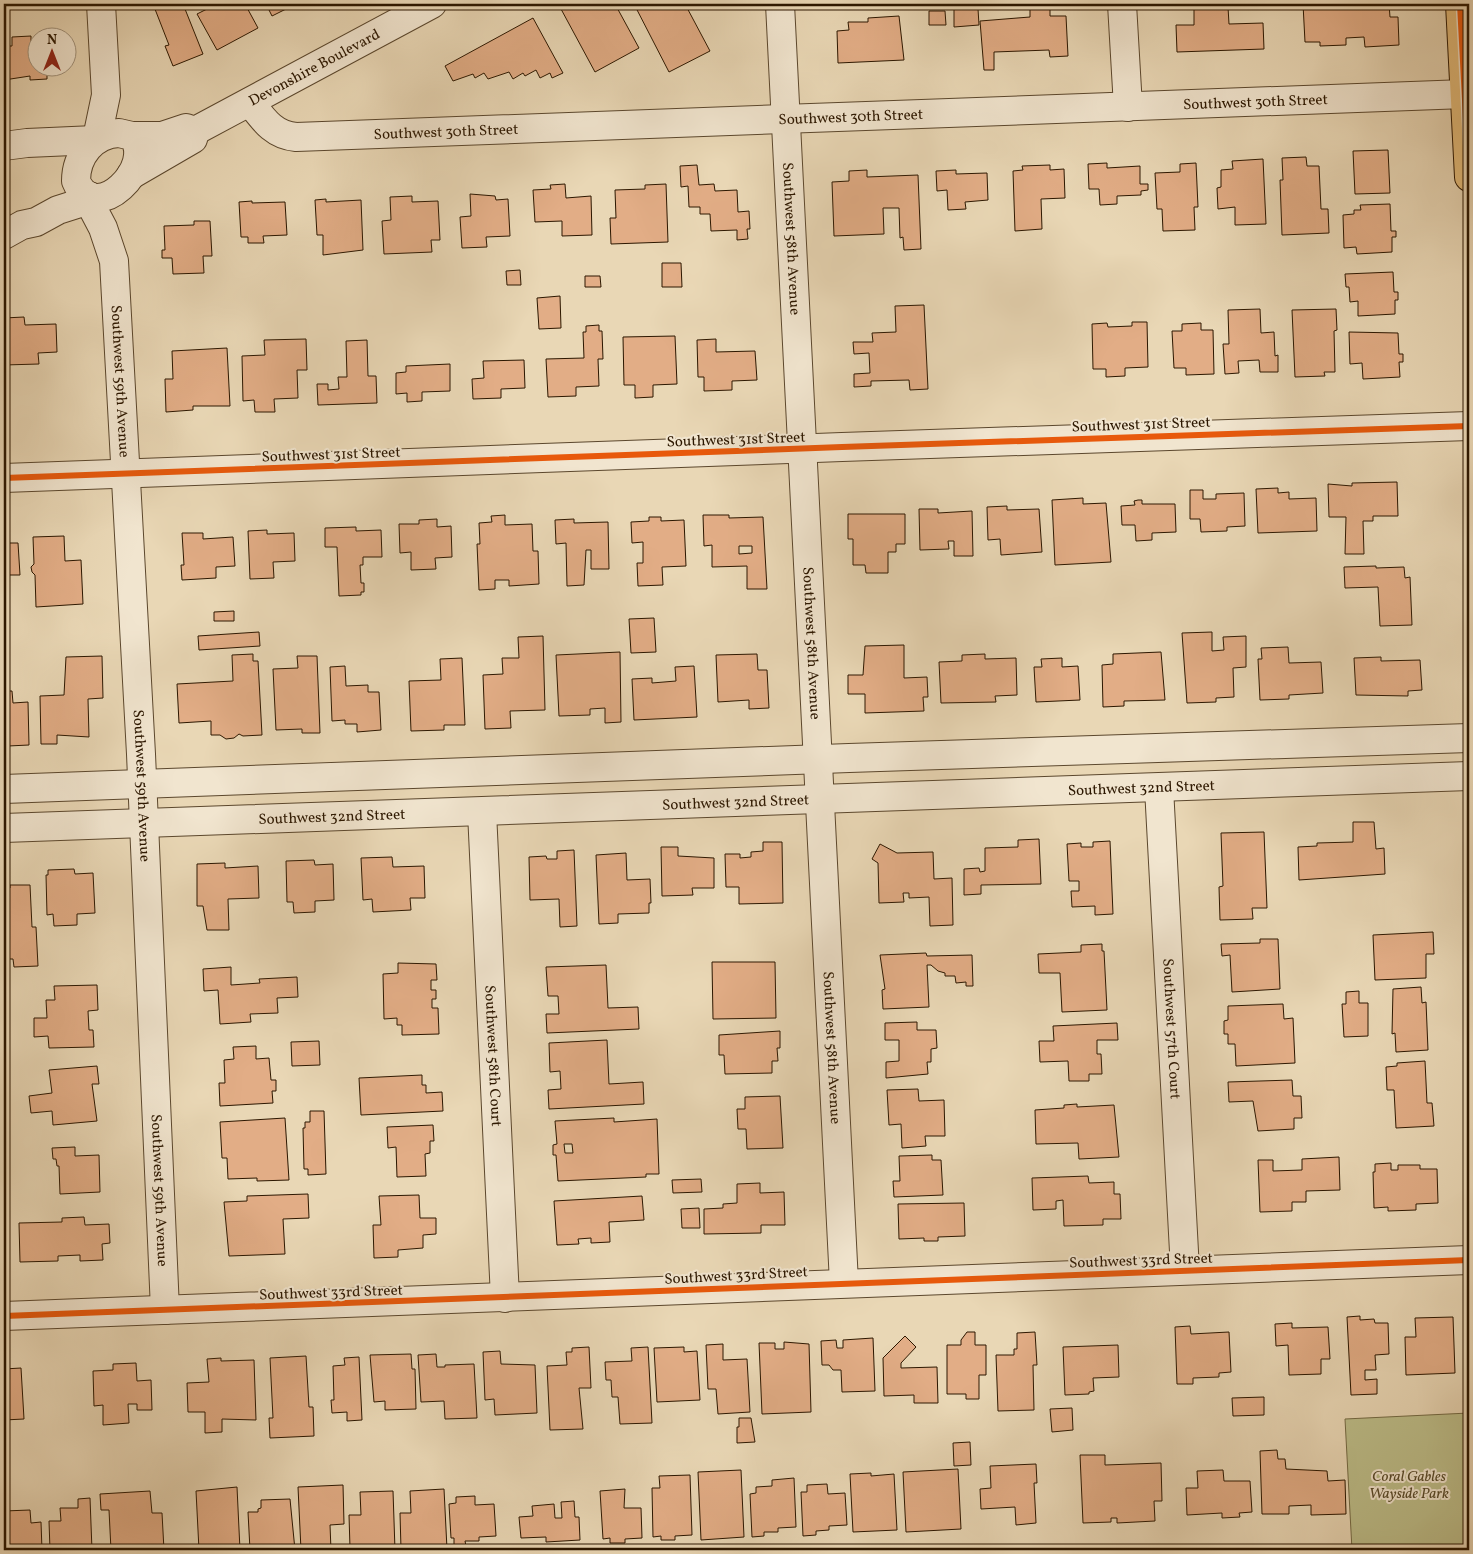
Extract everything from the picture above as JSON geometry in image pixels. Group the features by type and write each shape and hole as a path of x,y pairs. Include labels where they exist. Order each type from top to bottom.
{"main road":[{"path":"1460,4 1466,79 1469,177"}],"street":[{"path":"13,230 36,222 58,210 80,203 84,154 96,139 106,95 101,4"},
{"name":"Devonshire Boulevard","path":"129,135 162,136 186,128 196,130 432,4"},
{"name":"Southwest 58th Avenue","path":"780,4 844,1283"},
{"path":"1122,4 1128,107"},
{"name":"Southwest 30th Street","path":"250,102 270,127 286,136 296,137 1128,107 1466,79"},
{"path":"10,146 24,150 61,154 83,184 105,196 125,182 137,152 136,144 116,118 106,95"},
{"name":"Devonshire Boulevard","path":"125,182 193,139 196,130"},
{"path":"10,146 27,143 96,139 110,133 129,135"},
{"name":"Southwest 59th Avenue","path":"114,261 118,252 115,217 125,182"},
{"name":"Southwest 59th Avenue","path":"83,184 92,208 103,228 114,261 142,784 165,1310"},
{"name":"Southwest 31st Street","path":"4,478 1469,426"},
{"path":"4,790 819,759 1469,738"},
{"name":"Southwest 32nd Street","path":"4,828 1469,776"},
{"name":"Southwest 57th Court","path":"1159,788 1185,1270"},
{"name":"Southwest 58th Court","path":"482,812 505,1298"},
{"name":"Southwest 33rd Street","path":"4,1316 1469,1260"}],"green space":[{"name":"Coral Gables Wayside Park","path":"1469,1413 1469,1550 1352,1550 1345,1419"}],"building":[{"path":"153,4 183,4 203,54 173,66 165,46 169,45"},
{"path":"217,4 245,4 258,28 217,50 197,14"},
{"path":"266,4 290,4 292,6 272,16"},
{"path":"571,4 615,4 639,48 595,72 561,9"},
{"path":"634,4 685,4 710,51 669,72"},
{"path":"1303,4 1389,4 1390,17 1398,17 1399,45 1365,47 1364,37 1346,38 1346,45 1320,46 1320,42 1305,42"},
{"path":"1050,6 1050,16 1066,16 1068,56 1050,57 1049,50 994,52 994,70 984,70 980,21 1030,17 1030,7"},
{"path":"1194,7 1228,7 1229,24 1263,23 1264,49 1177,52 1176,25 1194,25"},
{"path":"954,9 978,9 979,25 954,27"},
{"path":"929,11 945,11 946,25 929,25"},
{"path":"899,16 904,60 838,63 837,31 849,30 848,22 868,22 868,18"},
{"path":"533,18 563,73 552,78 550,73 540,78 536,70 525,76 523,73 513,79 509,72 488,79 484,73 475,78 473,74 453,81 445,66"},
{"path":"28,36 28,76 4,80 4,46 12,46 12,37"},
{"path":"30,78 47,78 47,79 30,80"},
{"path":"1388,150 1390,193 1355,194 1353,151"},
{"path":"1306,157 1307,166 1319,166 1321,209 1328,209 1329,233 1282,235 1280,180 1283,180 1282,158"},
{"path":"1263,159 1266,224 1235,225 1235,207 1218,209 1217,188 1221,187 1221,170 1233,169 1232,161"},
{"path":"1107,163 1107,168 1140,166 1140,184 1148,184 1148,190 1141,191 1141,195 1117,196 1117,204 1100,205 1099,189 1089,189 1088,164"},
{"path":"1196,163 1198,207 1194,207 1195,230 1163,231 1162,209 1157,209 1155,173 1180,172 1180,164"},
{"path":"697,165 699,185 714,184 715,191 737,190 738,212 749,211 750,229 747,229 748,239 737,240 737,230 711,231 710,214 700,214 700,207 689,207 688,186 681,187 680,166"},
{"path":"1050,165 1050,170 1064,169 1065,198 1041,199 1042,229 1015,231 1013,171 1023,170 1022,166"},
{"path":"867,170 867,177 918,175 921,249 904,250 903,237 900,238 899,208 883,208 884,234 834,236 832,182 849,181 849,171"},
{"path":"956,170 956,174 987,173 988,200 965,202 966,209 948,210 947,190 937,191 936,171"},
{"path":"565,184 566,198 591,196 592,235 562,236 562,221 535,222 533,190 551,189 550,185"},
{"path":"666,184 668,242 611,244 610,218 616,218 615,190 645,189 645,185"},
{"path":"470,194 495,196 496,200 508,199 510,236 486,237 487,247 462,248 460,217 471,216"},
{"path":"412,196 412,202 438,201 440,240 431,240 432,252 384,254 382,221 391,220 390,197"},
{"path":"326,199 326,202 361,200 363,250 323,255 323,235 317,235 315,200"},
{"path":"252,201 252,203 285,202 287,235 263,236 264,243 248,243 248,237 241,237 239,202"},
{"path":"1390,204 1391,231 1396,231 1396,237 1392,237 1392,252 1357,254 1356,247 1344,248 1343,215 1354,214 1354,210 1361,210 1360,205"},
{"path":"194,221 210,221 212,256 203,256 204,273 173,274 172,258 162,258 162,250 165,250 164,226 194,225"},
{"path":"662,263 681,263 682,287 662,287"},
{"path":"520,270 521,285 507,285 506,271"},
{"path":"1393,272 1394,292 1398,292 1398,300 1395,300 1395,314 1358,316 1358,301 1350,302 1349,287 1346,287 1345,274"},
{"path":"585,276 600,276 601,287 585,287"},
{"path":"560,296 561,328 539,329 537,298"},
{"path":"924,305 928,389 910,390 909,380 871,381 871,386 854,387 854,374 870,373 869,353 854,354 853,342 873,342 872,333 896,332 895,306"},
{"path":"1260,309 1261,333 1274,332 1275,356 1278,355 1278,372 1260,372 1259,360 1238,361 1239,373 1225,374 1223,344 1229,344 1228,310"},
{"path":"1336,309 1337,330 1334,331 1335,372 1324,372 1325,376 1295,377 1292,310"},
{"path":"24,317 25,325 56,324 57,352 38,353 39,364 4,365 4,318"},
{"path":"1132,322 1147,322 1148,367 1125,368 1125,376 1106,377 1106,369 1093,369 1092,324 1107,323 1108,327 1132,326"},
{"path":"1201,323 1201,330 1213,330 1214,374 1186,375 1186,368 1174,368 1172,331 1182,331 1182,324"},
{"path":"599,325 599,331 602,331 603,359 598,359 599,386 576,387 576,396 548,397 546,359 584,358 583,332 586,332 586,326"},
{"path":"1349,332 1398,333 1399,354 1403,354 1403,362 1399,362 1400,377 1363,379 1362,363 1350,364"},
{"path":"675,336 677,384 653,385 653,397 635,398 635,385 624,385 623,337"},
{"path":"306,339 307,370 297,370 298,398 274,399 275,412 255,412 254,400 243,401 242,356 265,355 264,340"},
{"path":"716,339 716,352 755,351 757,380 732,381 732,390 704,391 704,377 698,377 697,340"},
{"path":"367,340 368,376 376,376 377,403 318,405 317,384 328,384 328,390 339,389 338,377 347,377 346,341"},
{"path":"227,348 230,406 193,406 193,410 166,412 165,379 173,379 172,351"},
{"path":"524,360 525,388 501,389 501,398 473,399 472,379 484,378 483,361"},
{"path":"450,364 450,391 422,392 422,401 407,402 407,393 396,394 396,373 406,372 406,366"},
{"path":"1397,482 1398,516 1373,516 1373,521 1363,521 1364,554 1345,554 1346,517 1329,517 1328,484 1352,486 1352,483"},
{"path":"1278,488 1278,493 1289,492 1289,499 1316,498 1317,531 1258,533 1256,489"},
{"path":"1190,490 1203,490 1203,499 1216,499 1216,494 1244,493 1245,526 1227,527 1227,531 1201,532 1200,519 1190,519"},
{"path":"1083,498 1083,504 1106,503 1111,562 1055,565 1052,500"},
{"path":"1142,500 1142,504 1175,504 1176,532 1152,533 1152,540 1136,541 1135,525 1122,525 1121,506 1135,505 1134,501"},
{"path":"1007,506 1007,510 1039,509 1042,552 1001,555 1000,539 988,540 987,507"},
{"path":"919,509 938,509 938,513 972,511 973,556 954,556 954,541 948,541 949,549 920,550"},
{"path":"848,514 905,514 905,544 896,544 896,552 888,552 888,573 866,573 865,565 853,565 853,539 848,539"},
{"path":"505,515 505,525 532,524 533,551 538,551 539,584 509,586 509,580 495,580 495,589 479,590 477,544 480,544 479,523 492,522 491,516"},
{"path":"703,515 729,515 729,518 763,517 767,589 747,589 747,566 712,567 712,545 704,546","holes":["739,546 752,546 752,553 739,554"]},
{"path":"649,517 661,517 661,521 684,520 686,566 662,567 663,585 638,586 637,563 643,563 643,542 632,543 631,522 649,521"},
{"path":"437,519 437,527 451,526 452,557 435,558 436,569 411,570 411,552 400,553 399,524 419,524 419,520"},
{"path":"574,519 574,523 608,522 609,569 591,569 591,550 586,550 584,585 567,586 566,543 556,544 555,520"},
{"path":"356,527 356,531 381,530 382,557 363,557 363,565 360,565 361,583 364,583 364,592 361,592 361,595 339,596 337,547 325,547 325,528"},
{"path":"267,530 267,534 294,533 295,561 273,562 274,578 250,579 248,531"},
{"path":"182,533 203,533 203,539 233,537 235,566 216,567 216,578 182,580 181,565 184,565"},
{"path":"64,536 65,561 81,560 83,604 36,607 35,575 31,567 34,564 33,537"},
{"path":"4,543 18,543 20,575 4,575"},
{"path":"1376,566 1376,568 1404,567 1405,578 1410,577 1412,625 1380,626 1378,587 1345,588 1344,567"},
{"path":"234,611 234,621 214,621 214,612"},
{"path":"654,618 656,652 631,653 629,619"},
{"path":"259,632 260,646 199,650 198,636"},
{"path":"1212,632 1212,651 1224,650 1223,637 1246,636 1246,667 1233,668 1234,697 1216,698 1216,702 1187,703 1182,633"},
{"path":"543,636 545,710 510,711 511,728 485,729 483,675 503,674 502,658 519,658 518,637"},
{"path":"904,645 904,678 927,677 928,697 923,697 924,711 865,713 865,694 848,694 848,675 863,675 865,646"},
{"path":"1288,647 1289,663 1321,662 1323,693 1289,695 1289,699 1260,700 1258,659 1262,659 1261,648"},
{"path":"620,652 621,722 605,723 605,708 590,709 590,715 559,716 556,655"},
{"path":"1161,652 1165,700 1124,701 1124,706 1103,707 1102,665 1113,664 1113,654"},
{"path":"253,654 253,661 258,661 262,735 243,736 239,734 234,738 226,739 220,735 211,735 211,721 179,723 177,684 233,681 232,655"},
{"path":"757,654 758,670 767,670 769,708 749,709 749,700 718,702 716,655"},
{"path":"985,654 985,659 1016,658 1017,695 995,696 996,702 941,703 939,662 962,661 962,655"},
{"path":"102,656 103,698 88,699 89,737 57,735 57,744 41,744 40,696 64,695 66,657"},
{"path":"297,656 317,656 320,733 302,733 302,729 276,730 273,669 298,668"},
{"path":"1381,657 1381,661 1420,660 1422,690 1408,691 1408,696 1356,695 1354,658"},
{"path":"462,658 465,725 444,725 444,730 411,731 409,681 441,680 440,659"},
{"path":"1062,658 1062,667 1078,666 1080,700 1036,702 1034,667 1042,667 1041,659"},
{"path":"345,666 346,686 368,685 368,692 379,692 381,730 357,732 357,724 345,724 345,720 332,721 330,667"},
{"path":"694,666 697,717 634,720 632,679 652,678 652,683 676,681 675,667"},
{"path":"4,691 12,691 13,703 28,702 29,745 8,746 8,739 4,739"},
{"path":"1353,822 1374,822 1376,849 1384,848 1385,874 1299,880 1298,847 1317,846 1317,843 1353,842"},
{"path":"1264,832 1267,908 1252,908 1253,919 1220,920 1219,887 1223,886 1221,833"},
{"path":"1039,839 1041,884 981,885 981,894 964,895 964,869 979,868 980,872 985,871 985,848 1018,847 1018,840"},
{"path":"1110,841 1113,914 1095,915 1095,906 1072,907 1071,891 1079,891 1079,881 1069,881 1067,844 1081,843 1081,847 1093,847 1093,842"},
{"path":"763,842 782,842 783,903 739,904 739,887 726,887 725,854 740,854 740,858 751,857 751,852 763,851"},
{"path":"880,844 897,853 933,852 934,879 952,878 953,925 930,926 929,897 909,898 909,893 903,893 904,902 879,903 878,863 872,859"},
{"path":"661,847 678,847 678,856 714,858 714,888 692,888 693,895 662,896"},
{"path":"574,850 577,926 560,927 559,899 530,900 529,857 546,856 547,859 557,859 557,851"},
{"path":"626,853 627,880 650,879 651,903 649,903 649,913 618,914 618,923 599,924 596,855"},
{"path":"392,857 393,867 424,866 425,898 410,898 411,910 373,912 372,899 363,900 361,858"},
{"path":"314,860 315,865 333,864 334,900 315,901 315,912 294,913 293,902 287,902 286,861"},
{"path":"225,863 225,868 258,866 259,898 228,899 229,930 207,930 203,906 197,906 197,864"},
{"path":"74,869 75,874 93,873 95,913 77,914 77,925 54,926 53,914 47,915 46,875 48,875 48,870"},
{"path":"10,885 30,885 32,927 36,927 38,966 14,967 13,959 4,959 4,889 10,888"},
{"path":"1433,932 1434,954 1426,954 1426,978 1375,980 1373,935"},
{"path":"1260,939 1278,939 1280,989 1232,992 1230,955 1222,956 1221,944 1260,943"},
{"path":"1102,944 1107,1010 1062,1012 1060,973 1039,973 1038,954 1081,952 1081,945"},
{"path":"926,953 927,956 972,955 973,986 966,986 966,982 956,983 955,976 945,976 945,973 938,971 931,965 927,965 929,1007 883,1009 882,990 885,989 880,955"},
{"path":"712,962 775,962 776,1018 713,1019"},
{"path":"398,963 436,964 437,980 431,980 431,990 436,990 436,999 432,999 432,1008 438,1008 439,1034 402,1035 402,1025 397,1025 397,1018 384,1019 383,974 398,973"},
{"path":"606,965 608,1008 638,1007 639,1029 547,1033 546,1014 559,1014 558,996 548,996 546,967"},
{"path":"231,967 231,985 260,983 259,979 297,977 298,997 277,998 278,1013 250,1014 251,1022 220,1024 218,990 204,991 203,969"},
{"path":"97,985 98,1010 88,1011 89,1030 93,1030 94,1047 49,1048 48,1036 34,1037 34,1018 47,1018 46,1000 55,1000 54,986"},
{"path":"1421,987 1422,1003 1426,1002 1428,1050 1396,1052 1395,1033 1392,1034 1393,989"},
{"path":"1359,991 1359,1003 1368,1003 1368,1036 1344,1037 1342,1004 1346,1004 1346,992"},
{"path":"1283,1004 1284,1019 1293,1018 1295,1063 1236,1066 1235,1044 1228,1044 1228,1034 1224,1034 1224,1021 1228,1020 1228,1006"},
{"path":"917,1022 917,1030 936,1030 937,1048 931,1049 931,1062 927,1062 928,1074 886,1078 886,1062 899,1061 899,1040 885,1040 885,1023"},
{"path":"1117,1023 1118,1040 1097,1040 1097,1054 1101,1054 1102,1074 1089,1074 1089,1081 1069,1081 1068,1061 1040,1062 1039,1041 1054,1041 1053,1026"},
{"path":"780,1031 780,1048 777,1048 778,1061 772,1061 772,1073 725,1074 724,1055 719,1055 719,1035"},
{"path":"607,1040 609,1084 643,1082 644,1104 549,1109 548,1090 561,1089 560,1071 550,1072 549,1043"},
{"path":"319,1041 320,1065 292,1066 291,1042"},
{"path":"256,1046 256,1059 269,1058 271,1080 276,1080 276,1091 272,1091 273,1103 220,1106 219,1083 225,1083 224,1060 234,1059 233,1047"},
{"path":"1425,1061 1427,1103 1432,1103 1434,1126 1396,1128 1394,1090 1387,1090 1386,1067 1397,1066 1397,1063"},
{"path":"97,1066 99,1084 92,1084 97,1121 53,1125 52,1111 31,1113 29,1096 52,1093 49,1070"},
{"path":"422,1075 422,1085 426,1085 426,1093 442,1092 443,1111 361,1115 359,1078"},
{"path":"1292,1080 1293,1096 1301,1096 1302,1118 1294,1118 1294,1129 1258,1131 1253,1101 1229,1102 1228,1082"},
{"path":"918,1089 919,1101 944,1100 945,1136 925,1136 926,1146 902,1148 901,1124 889,1125 887,1090"},
{"path":"780,1096 783,1148 747,1149 746,1129 738,1129 737,1109 745,1109 745,1097"},
{"path":"1077,1104 1077,1107 1114,1105 1119,1157 1079,1159 1078,1143 1036,1144 1035,1110 1064,1108 1064,1105"},
{"path":"310,1111 324,1111 326,1174 308,1175 308,1169 304,1169 303,1128 305,1128 305,1122 310,1122"},
{"path":"285,1118 289,1180 257,1181 257,1178 228,1179 227,1158 222,1158 220,1122"},
{"path":"614,1118 614,1122 657,1119 659,1174 646,1174 646,1177 558,1181 556,1155 553,1155 553,1145 557,1144 555,1121","holes":["564,1144 572,1144 573,1153 565,1153"]},
{"path":"433,1125 434,1141 430,1141 430,1153 425,1154 426,1176 397,1177 396,1147 388,1148 387,1127"},
{"path":"75,1147 75,1156 99,1155 100,1192 60,1194 59,1166 57,1166 56,1159 53,1159 52,1148"},
{"path":"932,1155 932,1160 941,1160 943,1195 894,1197 893,1181 900,1181 899,1156"},
{"path":"1339,1157 1340,1190 1306,1191 1306,1202 1292,1202 1292,1211 1260,1212 1258,1160 1273,1160 1273,1171 1302,1170 1302,1159"},
{"path":"1391,1163 1391,1170 1398,1170 1398,1165 1420,1165 1420,1169 1437,1169 1438,1203 1416,1204 1416,1210 1388,1211 1388,1207 1374,1208 1373,1172 1375,1172 1375,1164"},
{"path":"1088,1176 1089,1183 1114,1182 1114,1194 1120,1194 1121,1219 1103,1219 1103,1225 1064,1226 1063,1200 1056,1201 1056,1209 1033,1210 1032,1178"},
{"path":"701,1179 702,1192 673,1193 672,1180"},
{"path":"760,1183 760,1193 784,1192 785,1225 761,1225 761,1233 704,1234 704,1209 723,1208 723,1204 737,1203 737,1184"},
{"path":"308,1194 309,1218 283,1219 285,1254 229,1256 224,1202 247,1201 247,1196"},
{"path":"419,1195 420,1218 436,1218 436,1234 423,1235 423,1248 398,1250 398,1257 374,1258 373,1225 381,1225 379,1196"},
{"path":"642,1196 644,1220 609,1222 610,1242 591,1243 591,1238 578,1239 579,1244 557,1245 554,1201"},
{"path":"964,1203 965,1236 938,1237 938,1241 924,1241 924,1238 899,1239 898,1204"},
{"path":"699,1208 700,1228 682,1228 681,1209"},
{"path":"84,1217 85,1225 109,1224 110,1243 102,1244 103,1260 80,1261 80,1255 58,1256 58,1261 20,1262 19,1223 62,1222 62,1218"},
{"path":"1360,1316 1360,1320 1374,1319 1375,1323 1388,1323 1389,1354 1375,1355 1376,1370 1365,1370 1365,1380 1377,1379 1377,1394 1351,1395 1347,1317"},
{"path":"1453,1317 1455,1373 1406,1375 1405,1337 1416,1337 1415,1318"},
{"path":"1292,1323 1292,1328 1328,1327 1330,1359 1321,1359 1321,1374 1289,1375 1288,1345 1276,1346 1275,1324"},
{"path":"1190,1326 1191,1334 1229,1332 1231,1372 1219,1373 1219,1377 1193,1378 1193,1384 1177,1384 1175,1327"},
{"path":"967,1332 975,1332 975,1345 986,1345 986,1375 979,1375 979,1399 966,1399 966,1394 947,1394 947,1345 961,1345 961,1340"},
{"path":"1035,1332 1037,1365 1033,1365 1034,1410 998,1411 996,1355 1014,1355 1014,1349 1017,1349 1017,1333"},
{"path":"905,1336 916,1347 901,1363 901,1368 937,1367 938,1403 914,1403 914,1395 884,1396 883,1358"},
{"path":"873,1338 875,1391 842,1392 841,1370 833,1370 829,1365 822,1365 821,1341 836,1340 837,1348 843,1348 843,1340"},
{"path":"784,1342 809,1344 811,1412 762,1414 759,1343 775,1343 775,1349 784,1349"},
{"path":"723,1344 723,1360 747,1359 750,1412 718,1414 716,1389 708,1389 706,1345"},
{"path":"1118,1345 1119,1377 1093,1378 1094,1391 1089,1392 1089,1394 1065,1395 1063,1347"},
{"path":"589,1347 591,1388 579,1388 583,1429 550,1430 547,1366 567,1365 566,1352 572,1352 572,1348"},
{"path":"648,1347 652,1423 620,1424 618,1397 612,1397 611,1380 606,1380 605,1362 632,1361 631,1348"},
{"path":"684,1347 684,1352 697,1351 700,1400 657,1402 654,1348"},
{"path":"500,1351 501,1364 535,1365 537,1413 495,1415 494,1399 485,1400 483,1352"},
{"path":"411,1354 412,1369 415,1369 416,1409 385,1410 385,1401 374,1402 370,1355"},
{"path":"436,1354 437,1367 474,1364 477,1418 445,1419 444,1401 421,1402 418,1355"},
{"path":"306,1356 309,1407 313,1407 314,1436 270,1438 269,1418 273,1418 270,1358"},
{"path":"359,1357 362,1420 347,1421 347,1412 332,1413 331,1400 334,1400 333,1366 345,1365 344,1358"},
{"path":"221,1358 221,1361 254,1360 256,1420 222,1419 222,1432 205,1433 205,1412 188,1412 187,1383 209,1382 207,1359"},
{"path":"136,1363 137,1381 151,1380 152,1410 137,1410 137,1404 128,1404 129,1423 103,1425 103,1405 94,1406 93,1371 113,1370 113,1364"},
{"path":"21,1368 24,1419 4,1420 4,1369"},
{"path":"1264,1397 1264,1415 1233,1416 1232,1398"},
{"path":"1072,1408 1073,1430 1052,1432 1050,1409"},
{"path":"739,1418 751,1418 755,1442 737,1443"},
{"path":"970,1442 971,1465 954,1466 953,1443"},
{"path":"1277,1450 1278,1459 1285,1459 1286,1469 1327,1471 1328,1481 1345,1480 1346,1514 1311,1515 1311,1505 1289,1506 1289,1514 1262,1514 1260,1451"},
{"path":"1080,1455 1105,1455 1105,1465 1161,1463 1162,1501 1154,1501 1155,1521 1117,1523 1117,1518 1111,1518 1111,1522 1083,1523"},
{"path":"1036,1464 1037,1483 1034,1483 1036,1523 1016,1525 1015,1507 981,1509 980,1489 991,1488 990,1466"},
{"path":"958,1469 961,1529 906,1532 903,1472"},
{"path":"741,1470 744,1537 701,1540 698,1472"},
{"path":"1223,1470 1224,1481 1250,1481 1252,1512 1239,1513 1240,1517 1222,1518 1222,1513 1187,1515 1186,1488 1198,1488 1197,1471"},
{"path":"871,1473 871,1476 894,1474 897,1530 853,1532 850,1474"},
{"path":"690,1475 692,1535 675,1536 675,1540 661,1540 661,1536 653,1537 652,1488 660,1488 659,1476"},
{"path":"794,1478 796,1527 778,1528 778,1532 764,1532 764,1536 752,1537 750,1494 756,1493 756,1487 772,1486 772,1480"},
{"path":"827,1484 828,1494 845,1493 847,1525 829,1526 829,1530 816,1531 816,1535 803,1536 801,1492 807,1492 807,1485"},
{"path":"343,1485 344,1524 330,1525 331,1550 301,1550 298,1487"},
{"path":"237,1487 240,1550 199,1550 196,1491"},
{"path":"444,1489 447,1549 401,1549 400,1513 411,1513 410,1491"},
{"path":"625,1489 624,1508 641,1508 642,1538 625,1539 625,1543 610,1543 610,1538 603,1539 600,1491"},
{"path":"150,1491 152,1513 162,1513 164,1550 111,1550 109,1510 101,1510 100,1494"},
{"path":"393,1491 395,1550 382,1550 382,1547 350,1548 349,1515 361,1515 360,1492"},
{"path":"475,1496 475,1505 494,1504 496,1536 479,1537 479,1541 465,1541 466,1546 454,1547 454,1538 451,1538 449,1504 456,1503 456,1497"},
{"path":"90,1498 92,1550 50,1550 49,1521 61,1521 60,1508 78,1508 78,1499"},
{"path":"290,1499 295,1550 250,1550 248,1512 258,1512 258,1509 261,1508 261,1500"},
{"path":"574,1501 575,1517 579,1517 580,1540 546,1542 546,1537 521,1538 519,1517 533,1516 532,1506 554,1504 555,1518 562,1518 561,1502"},
{"path":"30,1510 31,1523 41,1522 42,1550 4,1550 4,1511"}],"cycle path":[{"path":"1460,4 1469,177"},
{"path":"4,478 1469,426"},
{"path":"4,1316 1469,1260"}]}
